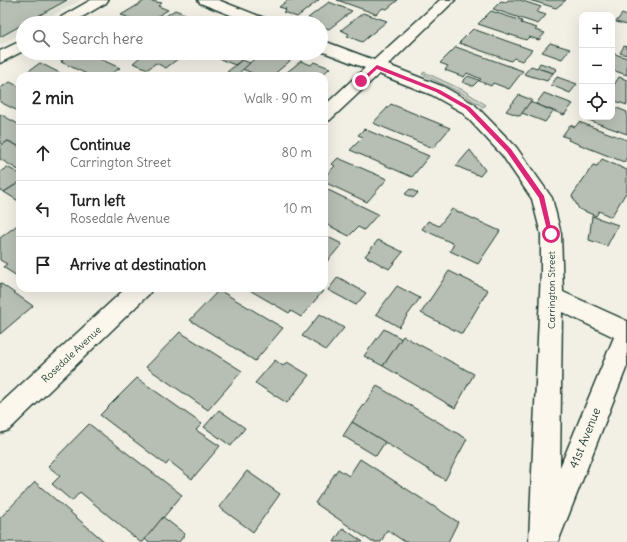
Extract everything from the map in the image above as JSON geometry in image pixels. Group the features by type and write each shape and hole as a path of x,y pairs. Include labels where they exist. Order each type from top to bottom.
{"street":[{"path":"73,16 101,0"},
{"path":"205,0 246,16"},
{"path":"328,112 448,0"},
{"name":"Carrington Street","path":"328,48 438,91 468,108 509,150 542,198 551,234 552,297 544,541"},
{"path":"0,58 16,49"},
{"name":"Rosedale Avenue","path":"0,421 137,292"},
{"path":"552,297 627,334"},
{"name":"41st Avenue","path":"544,541 627,334"}],"shaded area":[{"path":"0,0 81,0 52,16 16,16 16,36 0,45"},
{"path":"424,72 463,90 486,105 483,107 463,94 422,74"}],"building":[{"path":"0,0 67,0 38,16 16,16 16,28 0,37"},
{"path":"146,0 162,3 158,6 168,10 158,16 121,15"},
{"path":"288,0 319,0 298,16 283,12 286,9 279,7"},
{"path":"337,0 398,0 387,9 383,8 376,14"},
{"path":"508,0 520,0 541,7 537,12 546,15 538,24 493,9 501,1 506,2"},
{"path":"529,0 566,0 556,8"},
{"path":"329,2 352,11 329,29 328,16 311,16"},
{"path":"175,10 190,16 166,16"},
{"path":"491,11 522,21 521,23 537,28 535,30 545,33 539,40 529,37 526,40 478,24"},
{"path":"363,13 387,21 362,42 347,36 349,34 341,30"},
{"path":"622,14 627,16 627,25 616,22"},
{"path":"473,29 532,50 522,61 514,58 511,61 459,43"},
{"path":"550,43 570,49 562,59 542,52"},
{"path":"624,46 627,47 627,55 620,53"},
{"path":"456,47 523,71 509,89 493,83 491,86 479,81 481,79 467,73 464,77 445,70 448,66 440,63"},
{"path":"615,54 627,58 627,75 615,71"},
{"path":"61,60 102,60 120,68 114,72 82,72 61,62 63,61"},
{"path":"137,60 176,60 166,68 156,63 148,69 133,63"},
{"path":"222,60 242,60 235,65"},
{"path":"242,60 250,63 240,72 227,72"},
{"path":"253,60 291,60 277,72 250,72 242,69"},
{"path":"301,61 311,65 314,62 330,68 326,72 287,72"},
{"path":"40,63 58,72 27,72"},
{"path":"540,63 557,69 553,73 537,68"},
{"path":"531,66 553,73 547,81 524,74"},
{"path":"468,76 479,80 473,86 462,82"},
{"path":"557,77 577,84 570,93 551,85"},
{"path":"619,77 627,80 627,105 615,101 615,83"},
{"path":"10,82 16,85 16,110 0,102 0,88"},
{"path":"544,93 573,104 564,115 536,104"},
{"path":"519,95 532,100 520,116 506,111"},
{"path":"530,102 553,111 545,122 522,113"},
{"path":"391,104 450,128 433,148 373,123"},
{"path":"615,107 627,112 627,134 588,120 615,120"},
{"path":"0,114 16,123 16,145 8,141 2,145 0,143"},
{"path":"579,122 627,140 627,157 624,162 568,140 569,138 562,136 570,125 575,127"},
{"path":"364,129 429,156 412,177 350,150 363,137 358,135"},
{"path":"8,141 16,145 16,169 0,159 0,146"},
{"path":"470,150 485,170 480,176 456,166"},
{"path":"338,158 387,179 367,202 328,184 328,173 335,166 332,164"},
{"path":"602,159 627,170 627,191 611,217 599,211 596,216 579,209 572,196 593,165 597,166"},
{"path":"7,167 16,172 16,184 4,192 0,190 0,172"},
{"path":"16,184 16,200 4,192"},
{"path":"410,189 418,193 413,198 405,194"},
{"path":"328,190 378,214 364,230 358,227 349,236 328,225"},
{"path":"452,209 500,231 478,264 450,251 454,244 422,229 428,221 439,226"},
{"path":"592,216 618,225 607,246 589,240"},
{"path":"16,226 16,275 3,267 7,264 0,260 0,238"},
{"path":"328,237 342,244 328,260"},
{"path":"378,240 403,252 389,269 365,256"},
{"path":"449,271 488,290 462,334 421,313"},
{"path":"338,277 366,293 356,305 328,290"},
{"path":"0,283 33,306 0,334"},
{"path":"397,286 420,298 399,327 376,314"},
{"path":"217,292 222,292 283,328 255,361 190,320"},
{"path":"253,292 322,292 301,317 291,311 289,313"},
{"path":"320,314 344,328 326,350 302,336"},
{"path":"384,329 402,339 383,366 364,356"},
{"path":"180,332 242,371 208,410 146,367"},
{"path":"403,336 474,374 455,408 383,366"},
{"path":"275,360 283,366 287,362 309,375 287,403 255,383"},
{"path":"137,378 202,424 196,430 220,446 192,479 169,461 166,465 100,415"},
{"path":"377,386 467,439 445,480 352,422"},
{"path":"219,410 245,428 231,446 204,427"},
{"path":"352,422 385,442 376,456 343,436"},
{"path":"89,424 182,495 143,542 140,542 80,492 72,501 52,484 60,476 48,466"},
{"path":"360,459 458,522 448,542 405,542 387,530 381,542 372,542 315,503 338,469 349,476"},
{"path":"247,471 280,494 253,532 219,507"},
{"path":"35,482 105,542 0,542 0,518"},
{"path":"163,517 185,534 179,542 148,542 145,539"},
{"path":"343,528 363,542 334,542"}],"route":[{"path":"361,81 377,67 438,91 468,108 509,150 542,198 551,234"}]}
